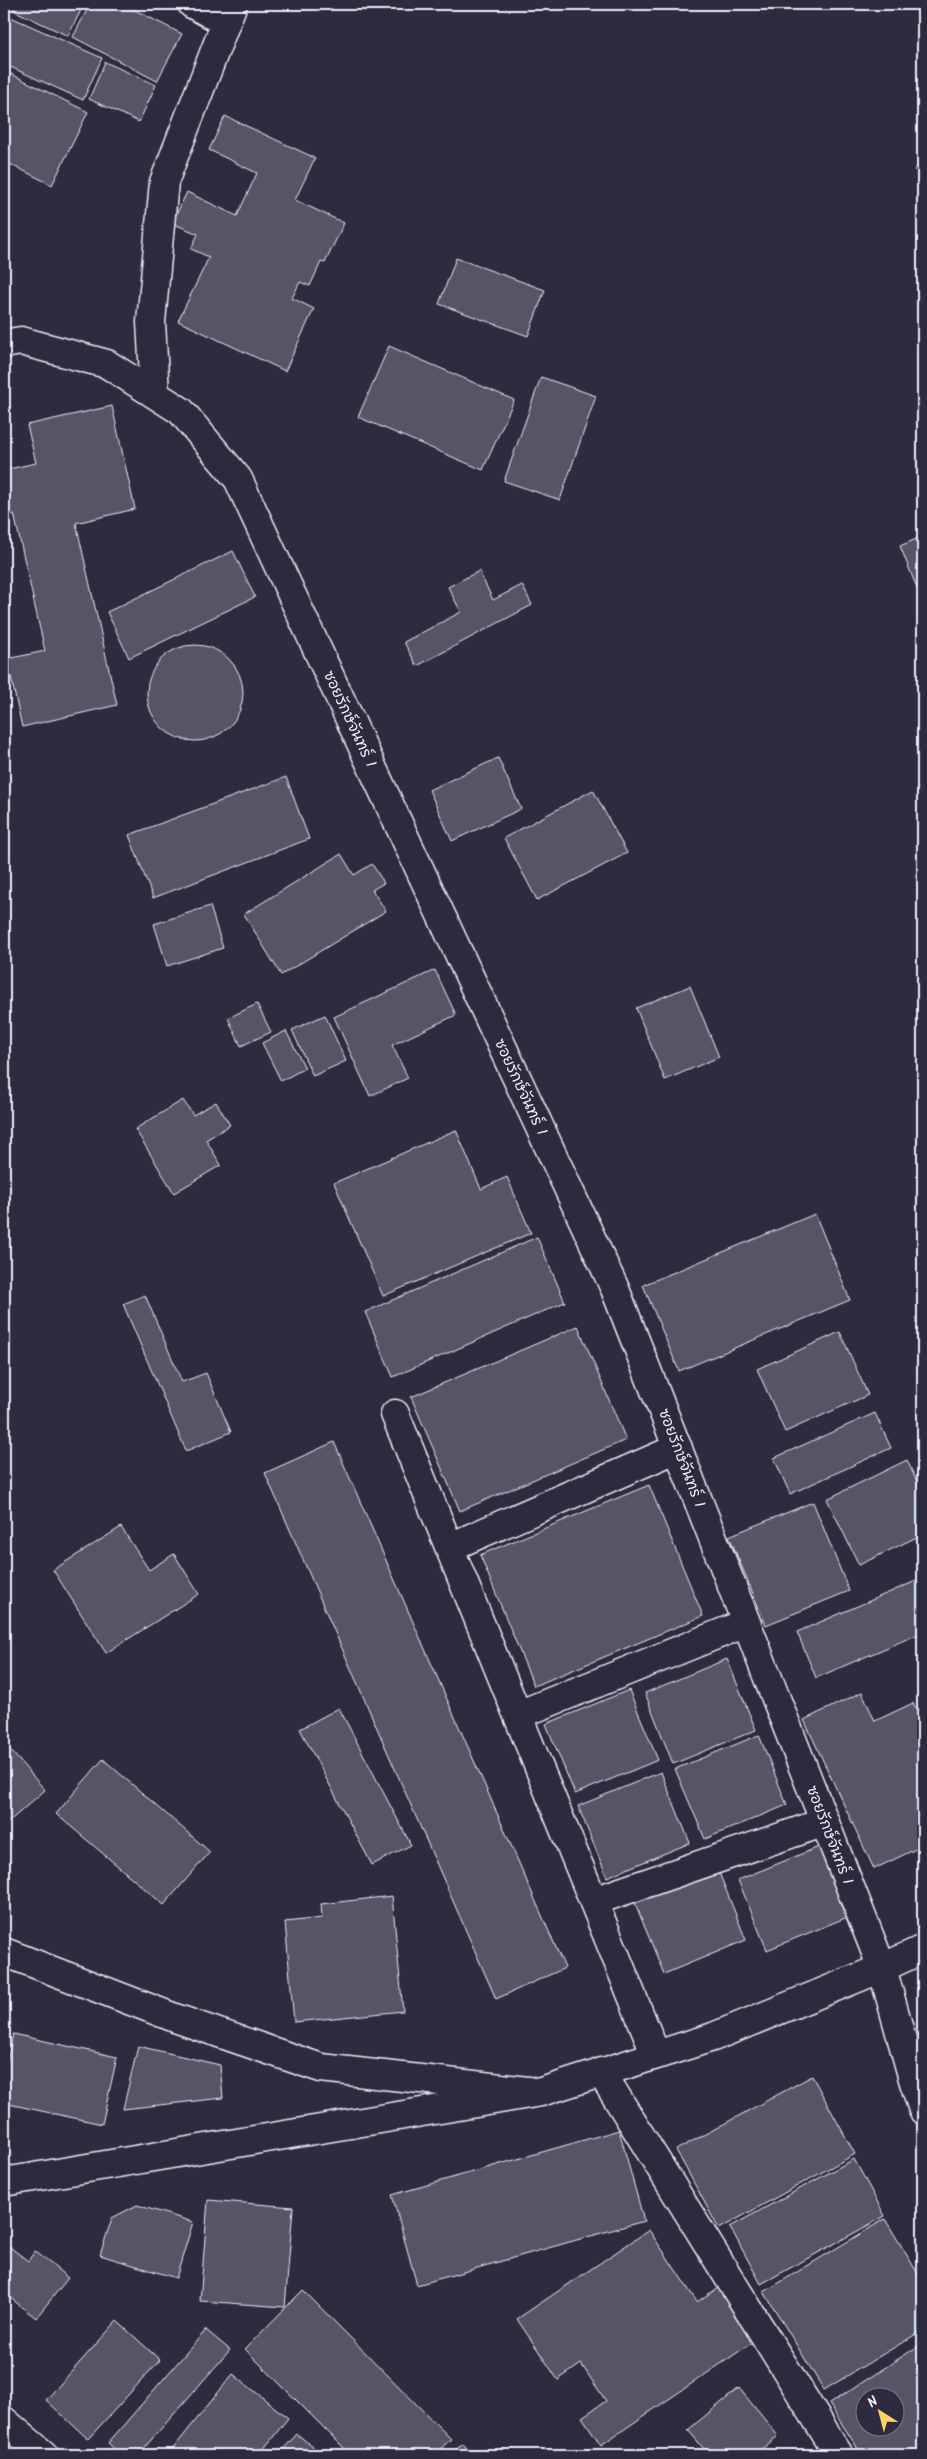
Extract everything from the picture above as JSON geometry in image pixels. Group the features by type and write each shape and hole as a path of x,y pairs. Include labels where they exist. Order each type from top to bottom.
{"street":[{"path":"155,394 151,322 164,182 230,13 192,4"},
{"name":"ซอยรักษ์จันทร์ 1","path":"4,344 20,341 107,364 181,411 238,479 615,1289 882,1968 912,2079 923,2110"},
{"path":"396,1414 656,2055"},
{"path":"450,1547 678,1448"},
{"path":"518,1716 746,1623"},
{"path":"594,1901 825,1822"},
{"path":"4,2182 541,2092 713,2037 882,1968 923,1949"},
{"path":"7,1962 321,2068 541,2092"},
{"path":"601,2072 839,2455"},
{"path":"4,2421 44,2455"}],"building":[{"path":"16,4 84,4 68,36 13,10"},
{"path":"90,4 123,4 182,34 157,81 73,37"},
{"path":"4,14 102,58 83,100 4,64"},
{"path":"105,62 156,85 139,122 89,99"},
{"path":"7,72 88,112 52,185 4,161 4,125 8,117 4,115 4,79"},
{"path":"225,116 315,158 295,200 344,223 325,263 321,262 310,286 300,282 292,298 314,309 285,371 178,321 209,257 191,249 198,234 172,223 187,192 237,216 257,173 209,150"},
{"path":"923,160 923,179 914,170"},
{"path":"456,258 545,290 528,336 439,304"},
{"path":"389,346 514,400 483,470 358,417"},
{"path":"541,377 596,396 560,500 504,481"},
{"path":"112,406 135,509 76,523 117,705 22,727 7,659 45,651 14,514 4,516 4,470 36,463 27,425"},
{"path":"923,536 923,603 900,546"},
{"path":"233,551 255,597 129,658 107,612"},
{"path":"479,571 493,600 522,585 532,605 417,666 404,642 461,612 448,587"},
{"path":"195,645 213,649 229,659 239,675 243,693 239,711 229,727 213,737 195,741 177,737 161,727 151,711 147,693 151,675 161,659 177,649"},
{"path":"498,758 521,809 452,841 429,790"},
{"path":"286,777 309,839 153,898 129,835"},
{"path":"593,790 627,853 537,900 504,838"},
{"path":"341,854 354,875 372,864 384,883 372,890 386,911 281,975 244,914"},
{"path":"210,906 223,948 167,966 154,924"},
{"path":"435,970 456,1015 392,1045 408,1078 370,1096 334,1017"},
{"path":"690,986 719,1057 665,1080 636,1008"},
{"path":"257,1004 271,1032 241,1046 228,1018"},
{"path":"325,1015 346,1061 313,1076 292,1030"},
{"path":"286,1031 305,1068 281,1081 262,1043"},
{"path":"183,1100 193,1115 216,1102 230,1125 206,1140 221,1165 174,1193 135,1129"},
{"path":"456,1130 481,1189 507,1177 531,1233 383,1296 334,1183"},
{"path":"815,1214 850,1300 679,1371 643,1285"},
{"path":"537,1237 565,1302 393,1377 365,1312"},
{"path":"145,1295 182,1382 206,1373 231,1432 186,1451 123,1304"},
{"path":"578,1326 626,1440 460,1511 411,1397"},
{"path":"840,1332 868,1395 785,1432 757,1369"},
{"path":"875,1413 891,1448 790,1494 774,1458"},
{"path":"334,1442 565,1968 496,1999 265,1473"},
{"path":"907,1460 923,1495 923,1534 859,1565 827,1499"},
{"path":"649,1485 703,1616 534,1686 480,1555"},
{"path":"813,1502 849,1591 766,1625 729,1536"},
{"path":"121,1527 149,1570 174,1554 199,1594 106,1653 53,1570"},
{"path":"923,1578 923,1632 816,1678 797,1632"},
{"path":"727,1659 756,1730 673,1764 645,1693"},
{"path":"629,1690 658,1760 575,1794 546,1724"},
{"path":"862,1692 875,1721 913,1703 923,1724 923,1854 920,1847 874,1869 804,1720"},
{"path":"339,1708 411,1845 372,1865 300,1729"},
{"path":"759,1735 787,1805 705,1839 675,1769"},
{"path":"4,1743 45,1790 4,1826"},
{"path":"103,1759 210,1852 164,1905 56,1814"},
{"path":"661,1772 690,1843 607,1877 578,1806"},
{"path":"821,1846 850,1916 767,1950 738,1880"},
{"path":"718,1870 746,1940 664,1974 635,1903"},
{"path":"392,1896 403,2011 294,2022 285,1922 322,1918 321,1904"},
{"path":"13,2034 117,2057 102,2124 4,2103 4,2076"},
{"path":"138,2046 220,2065 223,2098 123,2109"},
{"path":"812,2076 855,2154 719,2229 676,2150"},
{"path":"619,2130 644,2221 417,2285 392,2195"},
{"path":"854,2159 885,2216 761,2284 730,2227"},
{"path":"208,2200 293,2207 285,2307 200,2301"},
{"path":"137,2205 193,2222 176,2278 100,2255 112,2218"},
{"path":"885,2219 923,2282 923,2330 824,2390 764,2292"},
{"path":"649,2230 697,2302 725,2283 762,2336 601,2445 582,2417 606,2401 581,2364 558,2380 517,2319"},
{"path":"6,2244 28,2261 35,2251 68,2278 36,2318 4,2293 4,2247"},
{"path":"303,2290 451,2439 434,2455 351,2455 245,2349"},
{"path":"117,2321 160,2360 88,2439 46,2400"},
{"path":"206,2330 230,2350 138,2455 121,2455 108,2443"},
{"path":"923,2343 923,2455 862,2455 829,2404 854,2388 854,2436 904,2436 904,2386 857,2386"},
{"path":"233,2374 288,2418 259,2455 168,2455"},
{"path":"739,2388 778,2436 754,2455 709,2455 688,2430"},
{"path":"297,2434 323,2455 278,2455"},
{"path":"462,2443 474,2455 450,2455"}]}
